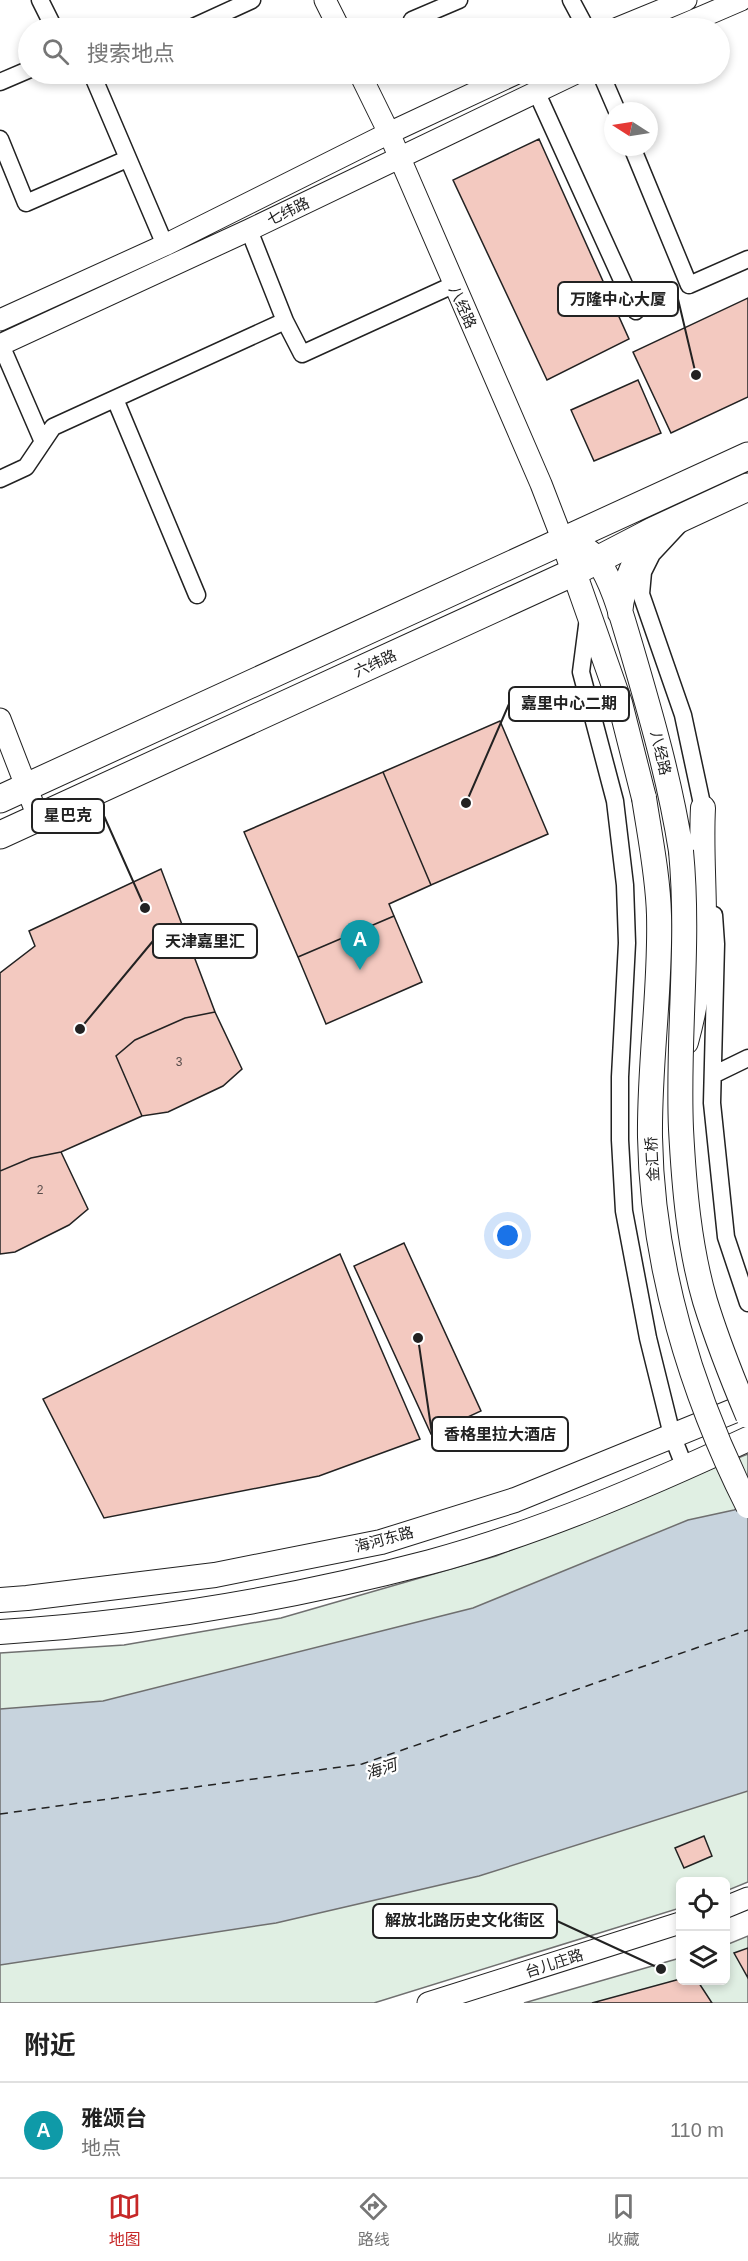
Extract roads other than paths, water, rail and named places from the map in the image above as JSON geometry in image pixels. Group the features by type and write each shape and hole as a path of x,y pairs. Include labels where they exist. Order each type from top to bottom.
{"main road":[{"path":"0,798 748,456"},
{"name":"六纬路","path":"0,836 586,566 653,531 748,487"},
{"path":"620,613 621,598 628,576 653,531"},
{"path":"563,541 586,549 586,566"},
{"name":"八经路","path":"586,566 589,612 620,702 644,798"},
{"name":"八经路","path":"586,566 620,613 655,726 673,804 691,850"},
{"name":"金汇桥","path":"644,798 659,914 650,1138 664,1267 682,1342 701,1396 748,1506"},
{"path":"691,850 703,808"},
{"name":"金汇桥","path":"691,850 686,924 681,1129 689,1219 704,1299 733,1382 748,1416"},
{"name":"海河东路","path":"0,1600 215,1575 381,1542 515,1500 748,1404"},
{"path":"0,1632 57,1629 201,1611 328,1587 432,1561 524,1532 685,1468 748,1439"}],"street":[{"path":"40,0 49,18"},
{"path":"213,18 252,0"},
{"path":"325,0 334,18"},
{"path":"417,18 459,0"},
{"path":"571,0 581,18"},
{"path":"642,18 686,0"},
{"path":"699,18 741,0"},
{"path":"0,82 18,74"},
{"path":"97,84 165,245"},
{"name":"八经路","path":"365,84 389,133 541,484 563,541"},
{"name":"七纬路","path":"0,320 165,245 389,133 494,84"},
{"name":"七纬路","path":"0,345 249,230 552,84"},
{"path":"605,84 613,102"},
{"path":"536,91 636,311"},
{"path":"0,140 26,202 127,159"},
{"path":"636,156 689,285 748,259"},
{"path":"249,230 285,321 302,354 453,285"},
{"path":"0,479 26,467 52,427 285,321"},
{"path":"0,345 43,442"},
{"path":"114,399 197,595"},
{"path":"688,515 652,554 643,572 641,594 683,715 712,861 716,944 712,1103 726,1237 748,1303"},
{"path":"589,612 581,672 615,801 625,885 627,943 620,1129 624,1211 646,1326 672,1435 685,1468"},
{"path":"0,719 38,818"},
{"path":"712,1075 748,1058"},
{"path":"730,1905 748,1898"},
{"name":"台儿庄路","path":"428,2003 676,1925"}],"water":[{"name":"海河","path":"748,1504 748,1791 479,1876 276,1923 0,1965 0,1709 103,1701 473,1608 688,1520 734,1510"}],"place":[{"name":"万隆中心大厦","path":"696,375"},
{"name":"嘉里中心二期","path":"466,803"},
{"name":"星巴克","path":"145,908"},
{"name":"雅颂台","path":"360,970"},
{"name":"天津嘉里汇","path":"80,1029"},
{"name":"香格里拉大酒店","path":"418,1338"},
{"name":"解放北路历史文化街区","path":"661,1969"}]}
